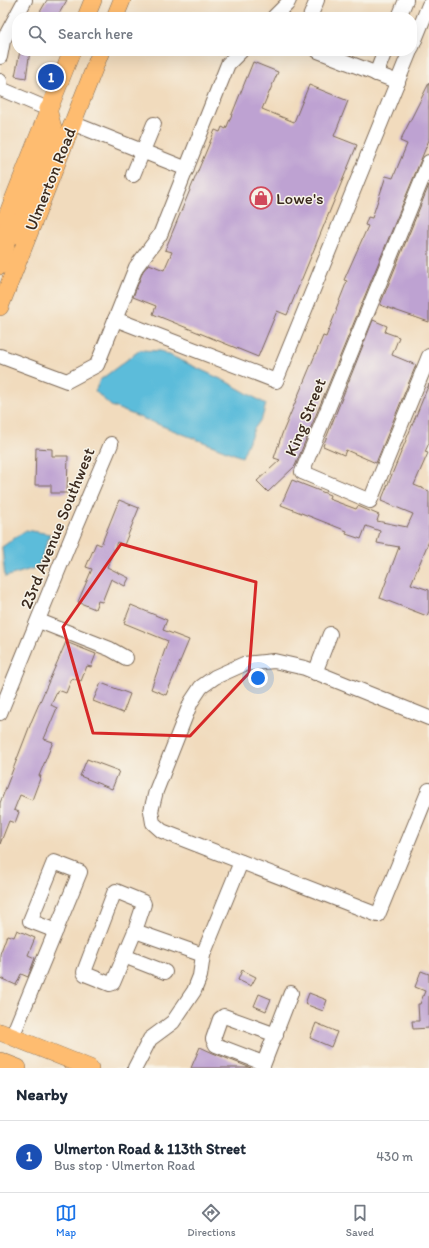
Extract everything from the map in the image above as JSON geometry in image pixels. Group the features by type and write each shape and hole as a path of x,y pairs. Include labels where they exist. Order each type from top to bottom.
{"main road":[{"path":"88,12 93,0"},
{"path":"117,12 122,0"},
{"name":"Ulmerton Road","path":"0,233 70,56"},
{"name":"Ulmerton Road","path":"0,307 99,56"},
{"path":"21,252 23,215 54,132 48,109"},
{"path":"0,266 10,228 10,206"},
{"path":"6,1035 90,1068"},
{"path":"0,1061 18,1068"}],"street":[{"path":"279,12 287,4 288,0"},
{"path":"312,12 317,0"},
{"path":"401,12 406,0"},
{"path":"417,35 429,6"},
{"path":"0,57 2,41 12,20"},
{"path":"0,356 66,381 97,365 136,267 160,235 228,64 236,56"},
{"path":"331,56 398,82"},
{"path":"376,74 383,56"},
{"path":"116,319 276,381 408,56"},
{"path":"0,81 1,89 48,109"},
{"path":"72,123 187,169"},
{"path":"133,174 154,124"},
{"name":"King Street","path":"429,162 302,472 370,500 429,356"},
{"name":"23rd Avenue Southwest","path":"0,714 111,444"},
{"path":"39,621 110,649 126,658"},
{"path":"315,673 330,634"},
{"path":"429,718 315,673 274,661 244,664 215,677 201,687 191,702 156,791 151,811 153,824 162,831 378,915 429,790"},
{"path":"6,1035 56,931 80,872 54,862 30,921 56,931"},
{"path":"135,1068 150,1039 173,1022 190,997 200,976 203,956 241,862"},
{"path":"116,891 143,902 144,904 135,931 113,983 110,984 85,974 84,972 116,891"},
{"path":"135,931 203,956"},
{"path":"124,956 165,972"},
{"path":"276,1035 224,1016 220,1019 213,1039 216,1045 263,1066 276,1035 291,993"}],"highlighted area":[{"path":"121,544 256,582 249,673 190,736 93,733 63,627"}],"water":[{"path":"140,350 161,351 227,382 266,404 262,418 254,429 242,457 111,406 95,391 100,380"},
{"path":"26,530 50,534 38,567 5,577 2,547"}],"building":[{"path":"47,0 67,0 60,12 40,12"},
{"path":"19,56 29,56 26,78 15,76"},
{"name":"Lowe's","path":"253,62 278,72 262,109 294,122 309,85 348,101 334,136 357,145 287,315 277,311 258,357 153,314 156,306 133,297 143,271 149,264 164,270 172,252 165,250 215,130 220,132 222,127 226,129"},
{"path":"429,83 429,140 295,466 268,492 257,481 280,460 274,458 282,434 323,336 326,337 347,281 344,280 368,226 365,225 368,217 372,218 386,176 393,178 407,144 400,141"},
{"path":"429,185 429,322 380,305"},
{"path":"373,320 387,326 385,332 399,337 392,355 416,365 376,463 346,450 344,455 323,446"},
{"path":"429,384 429,443 425,452 428,453 414,485 429,491 429,541 411,584 429,590 429,611 427,616 380,598 399,547 377,543 380,531 366,526 361,539 346,534 347,531 281,505 292,480 330,495 329,499 356,509 358,506 379,515 377,521 407,527 413,514 381,501"},
{"path":"36,448 52,449 52,456 68,456 67,493 51,493 51,485 35,485"},
{"path":"119,500 139,508 124,545 117,542 107,567 129,578 125,586 111,579 102,602 98,601 95,609 78,602 92,569 86,567 96,543 101,545"},
{"path":"131,605 167,620 163,630 189,640 166,695 151,689 168,641 124,623"},
{"path":"66,642 96,654 91,667 87,666 81,681 72,678 66,693 58,690 51,705 57,708 44,739 53,742 39,776 41,776 32,800 20,795 14,810 19,812 15,823 9,821 0,844 0,803 32,720"},
{"path":"101,683 130,694 123,713 93,701"},
{"path":"87,759 119,771 112,789 80,776"},
{"path":"17,930 35,938 28,955 35,958 28,977 21,974 16,985 0,978 0,954 7,935 14,937"},
{"path":"242,970 256,977 251,986 238,980"},
{"path":"421,971 429,974 429,1028 413,1029 412,1021 419,1021 418,1004 420,1004 425,991 415,987"},
{"path":"309,993 327,1000 323,1011 305,1004"},
{"path":"259,994 271,999 266,1011 254,1006"},
{"path":"316,1023 337,1032 331,1047 310,1038"},
{"path":"200,1047 213,1053 251,1068 191,1068"}],"place":[{"name":"Ulmerton Road & 113th Street","path":"51,77"},
{"name":"Lowe's","path":"261,198"}]}
